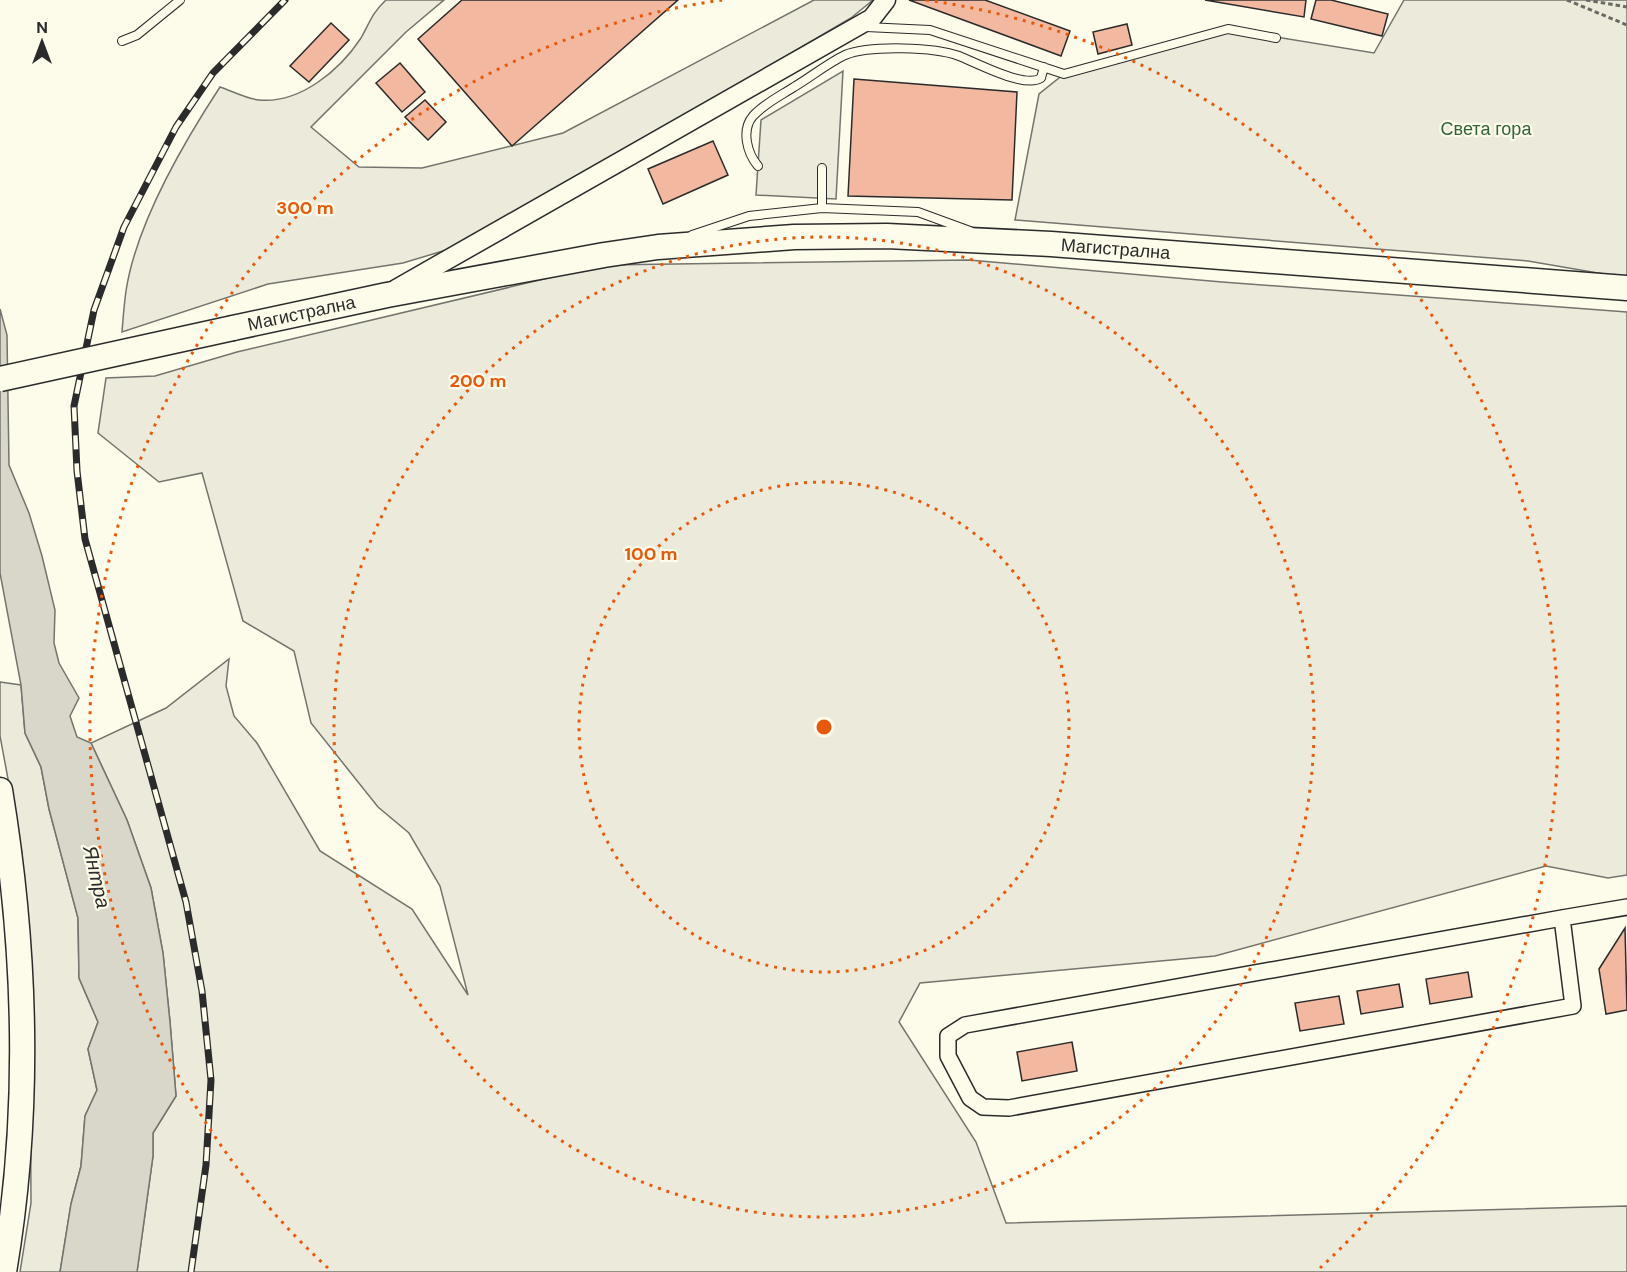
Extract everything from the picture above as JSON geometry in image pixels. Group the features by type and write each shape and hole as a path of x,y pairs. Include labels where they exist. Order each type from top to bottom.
{"main road":[{"name":"Магистрална","path":"0,379 387,295 604,255 658,247 794,237 886,236 997,241 1627,288"},
{"name":"Магистрална","path":"604,255 658,255 794,247 997,251 1421,279 1627,298"},
{"path":"0,789 14,886 21,1005 14,1214 4,1272"}],"street":[{"path":"387,295 858,27 872,18 886,0"},
{"path":"1562,918 1572,1006 1009,1108 983,1107 970,1098 948,1056 948,1036 965,1025 1562,918 1627,907"}],"lane":[{"path":"122,41 137,35 180,0"},
{"path":"858,27 930,30 1064,74 1228,29 1276,38"},
{"path":"758,166 749,156 746,139 749,120 761,107 846,55 880,49 911,49 958,55 995,72 1032,82 1041,78 1044,67"},
{"path":"822,168 822,208"},
{"path":"658,247 749,216 822,208 918,212 997,241"}],"path":[{"path":"1567,0 1627,25"},
{"path":"1586,0 1627,7"}],"green space":[{"path":"386,0 444,0 406,32 311,127 359,167 422,168 563,133 814,0 873,0 851,18 466,244 403,263 268,284 122,332 126,291 140,239 177,158 220,87 259,100 274,100 304,91 342,62"},
{"name":"Света гора","path":"1404,0 1627,0 1627,278 1528,261 1015,220 1039,94 1064,74 1228,29 1374,53"},
{"path":"969,260 1222,282 1627,312 1627,875 1608,878 1546,866 1215,956 920,983 899,1022 976,1142 1006,1223 1627,1206 1627,1272 137,1272 153,1156 153,1133 176,1096 170,1022 163,953 151,888 127,820 91,743 166,708 229,659 226,686 234,716 257,743 320,851 412,909 468,995 440,886 409,833 378,807 311,723 294,651 243,621 202,473 159,482 98,433 106,378 155,376 237,352 603,265"},
{"path":"0,682 21,685 25,733 41,767 49,809 78,918 79,978 98,1022 88,1049 97,1090 85,1116 81,1166 71,1204 60,1272 20,1272 31,1203 30,1008 22,854 0,736"}],"shaded area":[{"path":"843,71 836,199 756,195 761,120"}],"water":[{"name":"Янтра","path":"0,309 7,335 9,465 29,513 42,556 55,610 54,643 59,663 79,698 70,716 77,737 91,743 127,820 151,888 163,953 176,1096 153,1133 153,1156 137,1272 60,1272 71,1204 81,1166 85,1116 97,1090 88,1049 98,1022 79,978 78,918 49,809 41,767 25,733 21,685 0,573"}],"building":[{"path":"462,0 678,0 512,146 418,39"},
{"path":"909,0 985,0 1070,31 1061,56"},
{"path":"1205,0 1306,0 1304,17"},
{"path":"1316,0 1331,0 1388,14 1382,36 1311,19"},
{"path":"331,23 349,40 309,82 290,66"},
{"path":"1127,24 1132,45 1098,54 1093,32"},
{"path":"400,63 425,92 402,112 376,83"},
{"path":"854,79 1017,92 1012,200 848,196"},
{"path":"425,100 446,122 428,140 405,117"},
{"path":"713,141 728,175 663,204 648,169"},
{"path":"1625,928 1627,1010 1606,1014 1599,969"},
{"path":"1468,972 1472,997 1430,1004 1426,979"},
{"path":"1399,984 1403,1007 1361,1014 1357,991"},
{"path":"1339,996 1344,1024 1300,1031 1295,1003"},
{"path":"1072,1042 1077,1071 1022,1081 1017,1052"}],"railway":[{"path":"191,1272 206,1165 211,1080 202,991 186,902 85,539 77,471 74,406 94,310 124,227 176,127 213,73 285,0"}]}
